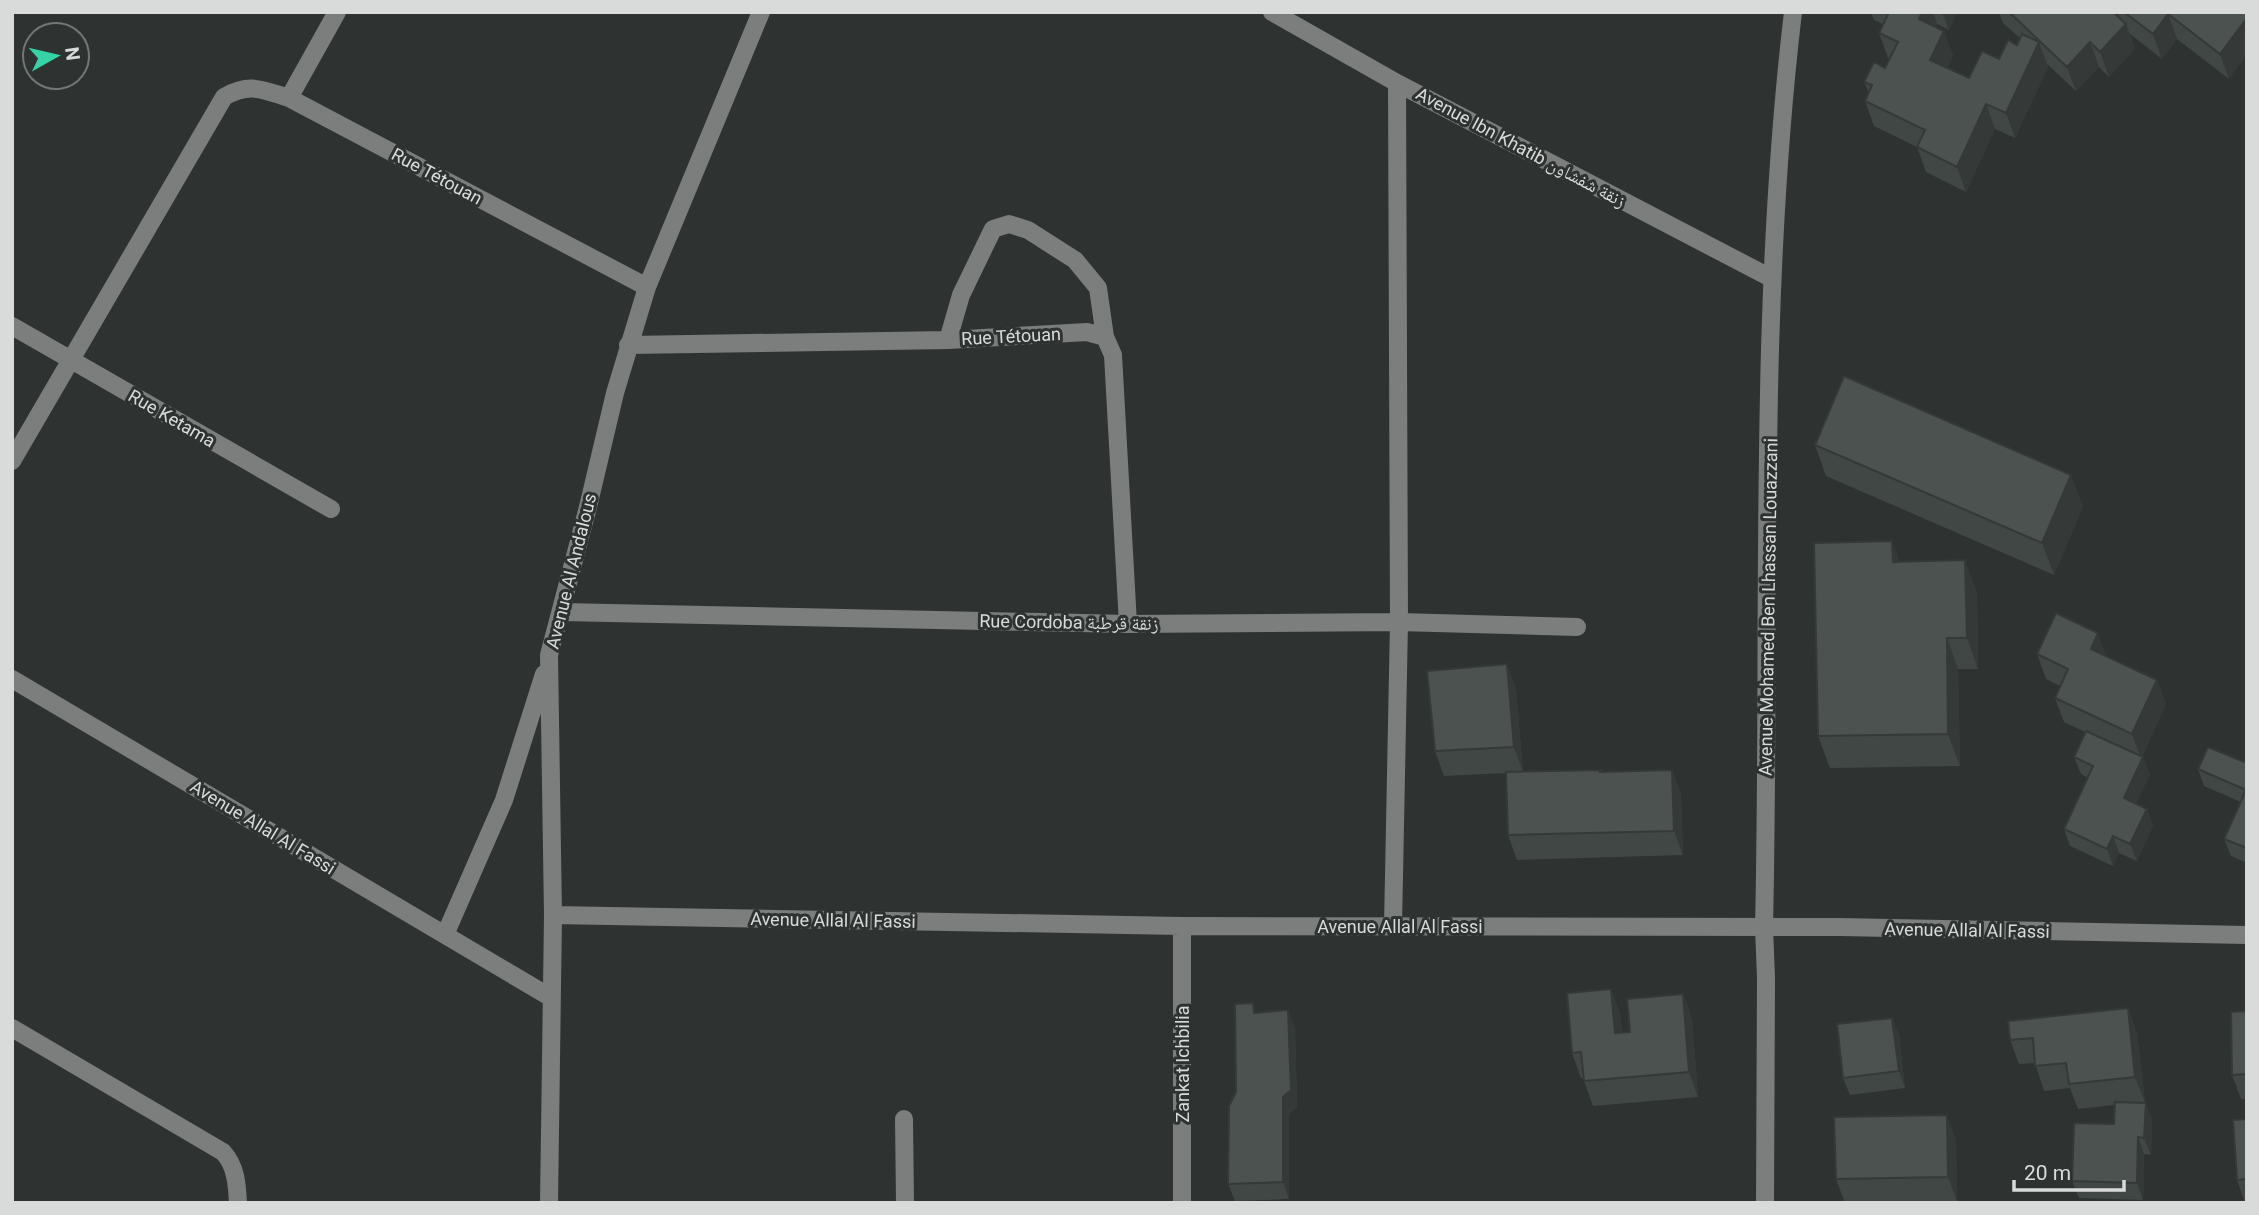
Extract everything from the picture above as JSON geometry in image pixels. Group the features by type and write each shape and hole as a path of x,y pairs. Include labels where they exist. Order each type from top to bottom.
{"street":[{"path":"289,99 337,12"},
{"name":"Avenue Al Andalous","path":"549,1203 552,915 549,655 628,345 647,287 761,12"},
{"name":"Avenue Ibn Khatib زنقة شفشاون","path":"1272,12 1296,18 1397,83 1771,278"},
{"name":"Avenue Mohamed Ben Lhassan Louazzani","path":"1765,1203 1764,928 1771,278 1779,151 1793,12"},
{"path":"1393,926 1399,622 1397,83"},
{"name":"Rue Tétouan","path":"72,360 224,97 243,88 253,88 289,99 647,287"},
{"path":"948,340 961,295 993,229 1009,224 1028,230 1075,260 1098,288 1105,337 1113,355 1128,624"},
{"name":"Rue Ketama","path":"12,326 331,509"},
{"name":"Rue Tétouan","path":"628,345 948,340 1087,332 1105,337"},
{"path":"12,461 72,360"},
{"name":"Rue Cordoba زنقة قرطبة","path":"562,612 1128,624 1399,622 1577,627"},
{"path":"444,935 505,800 549,655"},
{"name":"Avenue Allal Al Fassi","path":"12,679 550,997"},
{"name":"Avenue Allal Al Fassi","path":"552,915 1182,926 1764,928 2247,935"},
{"name":"Zankat Ichbilia","path":"1182,926 1182,1203"},
{"path":"12,1028 223,1152 230,1160 235,1175 238,1203"},
{"path":"904,1119 905,1203"}],"building":[{"path":"1889,12 1922,12 1919,19 1944,31 1930,60 1969,78 1982,51 1999,59 2008,40 2017,45 2022,34 2039,42 2006,113 1986,104 1957,167 1917,147 1925,130 1865,101 1872,85 1864,82 1874,62 1885,68 1898,42 1879,33"},
{"path":"2009,12 2113,12 2126,24 2100,52 2090,42 2067,67"},
{"path":"2124,12 2247,12 2247,18 2220,54 2168,14 2153,34"},
{"path":"1844,376 2071,475 2042,543 1815,445"},
{"path":"1892,541 1893,562 1965,560 1967,638 1947,638 1948,734 1818,736 1814,543"},
{"path":"2056,613 2098,633 2091,649 2157,680 2132,734 2055,698 2068,669 2037,654"},
{"path":"1507,664 1514,747 1435,751 1427,671"},
{"path":"2086,731 2143,757 2124,798 2147,809 2130,844 2113,836 2107,849 2064,829 2093,766 2074,757"},
{"path":"2208,747 2247,763 2247,848 2224,839 2246,790 2198,769"},
{"path":"1601,770 1600,772 1672,770 1674,831 1508,835 1506,772"},
{"path":"1611,989 1615,1033 1630,1032 1627,999 1683,994 1689,1072 1584,1081 1581,1052 1572,1053 1567,993"},
{"path":"1253,1003 1254,1013 1288,1010 1291,1090 1283,1097 1283,1182 1228,1184 1229,1106 1236,1092 1235,1004"},
{"path":"2128,1008 2135,1077 2069,1084 2066,1063 2035,1066 2033,1038 2010,1040 2008,1021"},
{"path":"2247,1011 2247,1074 2232,1075 2231,1012"},
{"path":"1892,1018 1899,1071 1843,1078 1837,1024"},
{"path":"2115,1102 2146,1103 2144,1138 2138,1137 2137,1183 2072,1181 2074,1123 2114,1124"},
{"path":"1947,1115 1948,1177 1836,1179 1834,1117"},
{"path":"2247,1119 2247,1179 2237,1180 2233,1120"}]}
